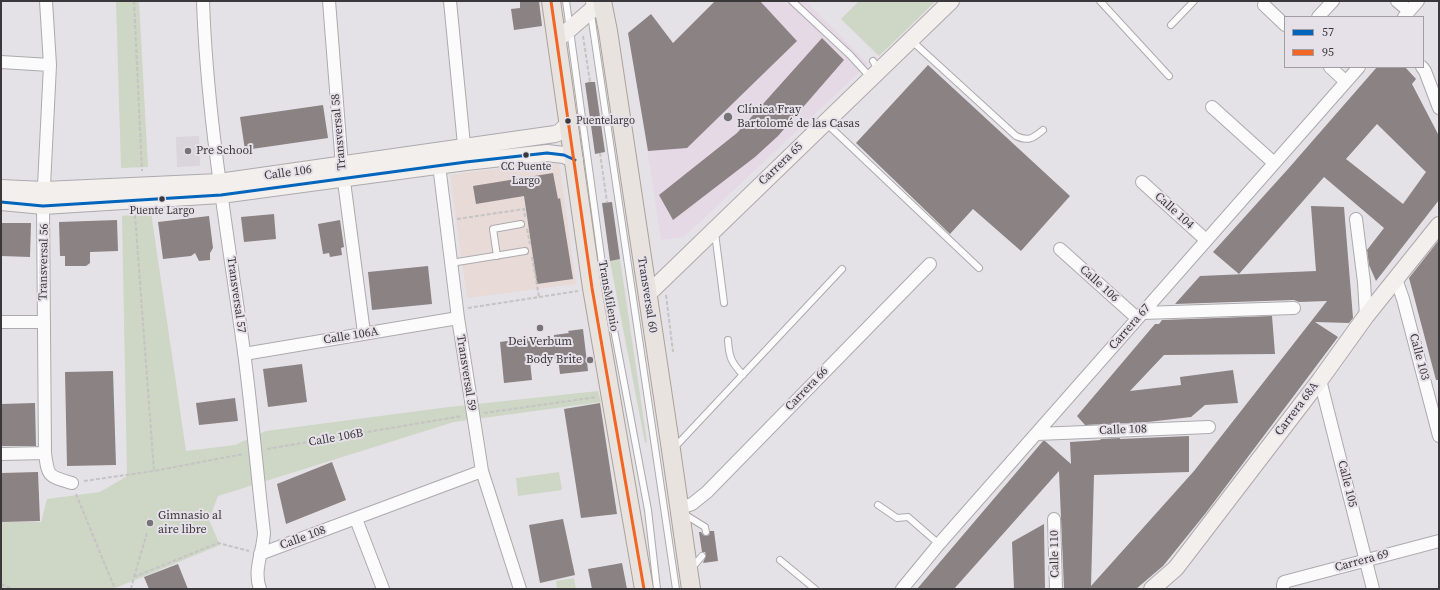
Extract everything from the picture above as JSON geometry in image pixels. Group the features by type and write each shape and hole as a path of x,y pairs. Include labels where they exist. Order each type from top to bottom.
{"main road":[{"path":"551,1 570,35 569,123 592,288 644,589"},
{"name":"Transversal 60","path":"594,4 608,31 691,589"}],"street":[{"name":"Transversal 56","path":"46,1 50,65 43,206 45,453 47,469 50,475 72,483"},
{"name":"Transversal 57","path":"203,1 206,53 220,189 244,354 264,533 264,544 260,554 257,576 260,589"},
{"name":"Transversal 58","path":"329,1 343,173 364,333"},
{"path":"450,1 465,155"},
{"name":"Carrera 65","path":"647,294 825,122 874,70 911,40 950,1"},
{"path":"1319,16 1332,1"},
{"path":"1397,1 1406,14 1418,1"},
{"path":"570,35 594,4"},
{"path":"1264,5 1284,24"},
{"path":"1,62 50,65"},
{"path":"1331,68 1346,82"},
{"name":"Carrera 67","path":"902,589 939,544 1037,434 1054,406 1140,316 1358,68"},
{"path":"1423,68 1439,108"},
{"path":"1212,108 1274,163"},
{"name":"Calle 106","path":"1,202 43,206 220,189 343,173 465,155 555,134 560,132 569,123"},
{"name":"Calle 106","path":"465,155 547,153 564,155 574,160"},
{"name":"Transversal 59","path":"439,159 457,314 482,471 520,589"},
{"name":"Calle 104","path":"1142,182 1206,240"},
{"name":"Calle 106","path":"1,188 44,190 220,189"},
{"path":"1356,219 1364,282 1366,316"},
{"name":"Carrera 68A","path":"1152,589 1176,568 1320,380 1366,316 1439,225"},
{"name":"Calle 106","path":"1060,249 1140,316"},
{"name":"Carrera 66","path":"680,510 700,498 930,264"},
{"name":"Calle 103","path":"1396,279 1403,299 1439,436"},
{"path":"1140,316 1294,308"},
{"name":"Calle 106A","path":"244,354 364,333 457,314"},
{"path":"1,322 43,322"},
{"name":"Calle 105","path":"1320,380 1373,589"},
{"name":"Calle 108","path":"1037,434 1209,427"},
{"path":"1,454 45,453"},
{"name":"Calle 108","path":"260,554 482,471"},
{"path":"356,519 383,589"},
{"name":"Calle 110","path":"1054,519 1056,589"},
{"name":"Carrera 69","path":"1284,585 1366,560 1439,541"}],"lane":[{"name":"TransMilenio","path":"566,1 603,271 648,510 657,589"},
{"path":"792,1 850,55 874,70"},
{"path":"1100,1 1169,76"},
{"path":"1171,25 1194,1"},
{"name":"TransMilenio","path":"594,4 676,589"},
{"path":"911,40 1016,136 1023,140 1032,138 1043,130"},
{"path":"825,122 979,268"},
{"path":"496,256 493,229 521,224"},
{"path":"714,230 724,303"},
{"path":"451,263 525,251"},
{"path":"671,450 842,269"},
{"path":"728,340 730,359 743,375"},
{"path":"878,505 897,518 908,517 939,544"},
{"path":"680,510 705,527 706,532"},
{"path":"688,571 702,556"},
{"path":"780,560 815,589"}],"path":[{"path":"134,1 142,172"},
{"path":"570,35 590,82"},
{"path":"600,153 607,202"},
{"path":"135,214 154,471"},
{"path":"457,314 583,290"},
{"name":"Calle 106B","path":"72,483 154,471 255,451 473,415 602,396"},
{"path":"72,483 115,589"},
{"path":"131,589 147,533"},
{"path":"134,577 218,543 260,554"},
{"path":"1,584 13,589"}],"shaded area":[{"name":"Clínica Fray Bartolomé de las Casas","path":"720,1 806,1 868,64 684,237 661,240 637,83"},
{"name":"Pre School","path":"199,136 200,166 177,167 176,137"},
{"path":"559,160 576,284 467,298 450,175"}],"green space":[{"path":"116,1 139,1 148,167 121,168"},
{"path":"859,1 936,1 879,56 841,19"},
{"path":"151,212 186,451 235,445 266,431 449,407 598,391 601,402 454,422 218,496 209,520 220,545 113,589 1,589 1,522 41,522 47,499 100,492 127,476 122,216"},
{"path":"620,259 647,442 645,443 610,261"},
{"path":"559,472 562,490 518,496 516,478"},
{"path":"574,578 576,589 557,589 556,581"}],"building":[{"path":"520,1 539,1 542,26 514,30 511,9 520,8"},
{"path":"715,1 760,1 797,41 687,148 648,151 628,33 651,14 673,43"},
{"path":"822,38 844,60 778,136 755,157 673,220 659,195 737,133"},
{"path":"928,65 1070,196 1021,251 973,209 950,234 856,143"},
{"path":"1376,68 1406,68 1416,79 1412,84 1439,136 1439,200 1376,281 1369,265 1367,250 1384,228 1324,177 1239,274 1213,252","holes":["1377,124 1426,172 1403,204 1346,159"]},
{"name":"Puentelargo","path":"595,82 605,152 595,154 585,83"},
{"path":"323,105 328,138 245,150 240,117"},
{"path":"553,173 558,199 560,198 573,279 537,284 524,196 476,204 473,186"},
{"path":"612,202 620,259 610,261 602,203"},
{"path":"1311,206 1344,207 1353,318 1349,323 1315,322 1338,337 1205,514 1163,566 1136,589 1064,589 1059,471 954,589 917,589 1043,441 1045,441 1071,464 1070,442 1101,440 1100,439 1189,436 1189,472 1094,475 1091,586 1194,471 1327,301 1299,302 1294,300 1175,304 1200,276 1316,271"},
{"path":"274,214 276,239 244,242 241,217"},
{"path":"209,216 213,248 210,253 210,260 199,261 195,253 191,256 163,259 158,222"},
{"path":"117,220 118,251 90,252 90,263 86,266 65,266 65,256 60,256 59,222"},
{"path":"340,220 344,247 341,248 342,255 330,257 329,253 323,254 318,224"},
{"path":"1,223 31,223 30,257 1,256"},
{"path":"1439,240 1439,380 1436,380 1409,278"},
{"path":"428,266 432,304 372,310 368,272"},
{"path":"1272,316 1275,354 1164,355 1130,391 1181,385 1180,377 1233,370 1238,403 1205,405 1191,417 1148,422 1085,425 1077,416 1155,324 1159,324 1162,320"},
{"path":"583,329 588,371 560,374 558,358 530,361 532,380 504,383 500,342 528,338 528,341 554,338 554,335"},
{"path":"302,364 307,402 268,407 263,369"},
{"path":"113,371 116,465 67,466 65,372"},
{"path":"235,398 238,421 199,425 196,403"},
{"path":"35,403 36,446 2,446 1,404"},
{"path":"600,403 617,514 581,518 564,409"},
{"path":"332,462 346,500 286,524 277,484"},
{"path":"38,472 40,521 1,522 1,473"},
{"path":"563,519 575,575 540,583 529,525"},
{"path":"1044,524 1045,589 1014,589 1012,542"},
{"path":"710,531 714,531 718,561 703,563 706,555 705,552 702,552 699,532 706,536 709,535"},
{"path":"622,563 627,589 592,589 588,569"},
{"path":"178,564 188,589 149,589 144,577"}],"transit line":[{"name":"95","path":"551,1 592,288 644,589"},
{"name":"57","path":"1,202 43,206 221,195 466,162 547,153 564,155 575,160"}],"place":[{"name":"Clínica Fray Bartolomé de las Casas","path":"728,117"},
{"name":"Puentelargo","path":"568,121"},
{"name":"Pre School","path":"188,151"},
{"name":"CC Puente Largo","path":"526,155"},
{"name":"Puente Largo","path":"162,199"},
{"name":"Dei Verbum","path":"540,328"},
{"name":"Body Brite","path":"590,360"},
{"name":"Gimnasio al aire libre","path":"150,523"}]}
